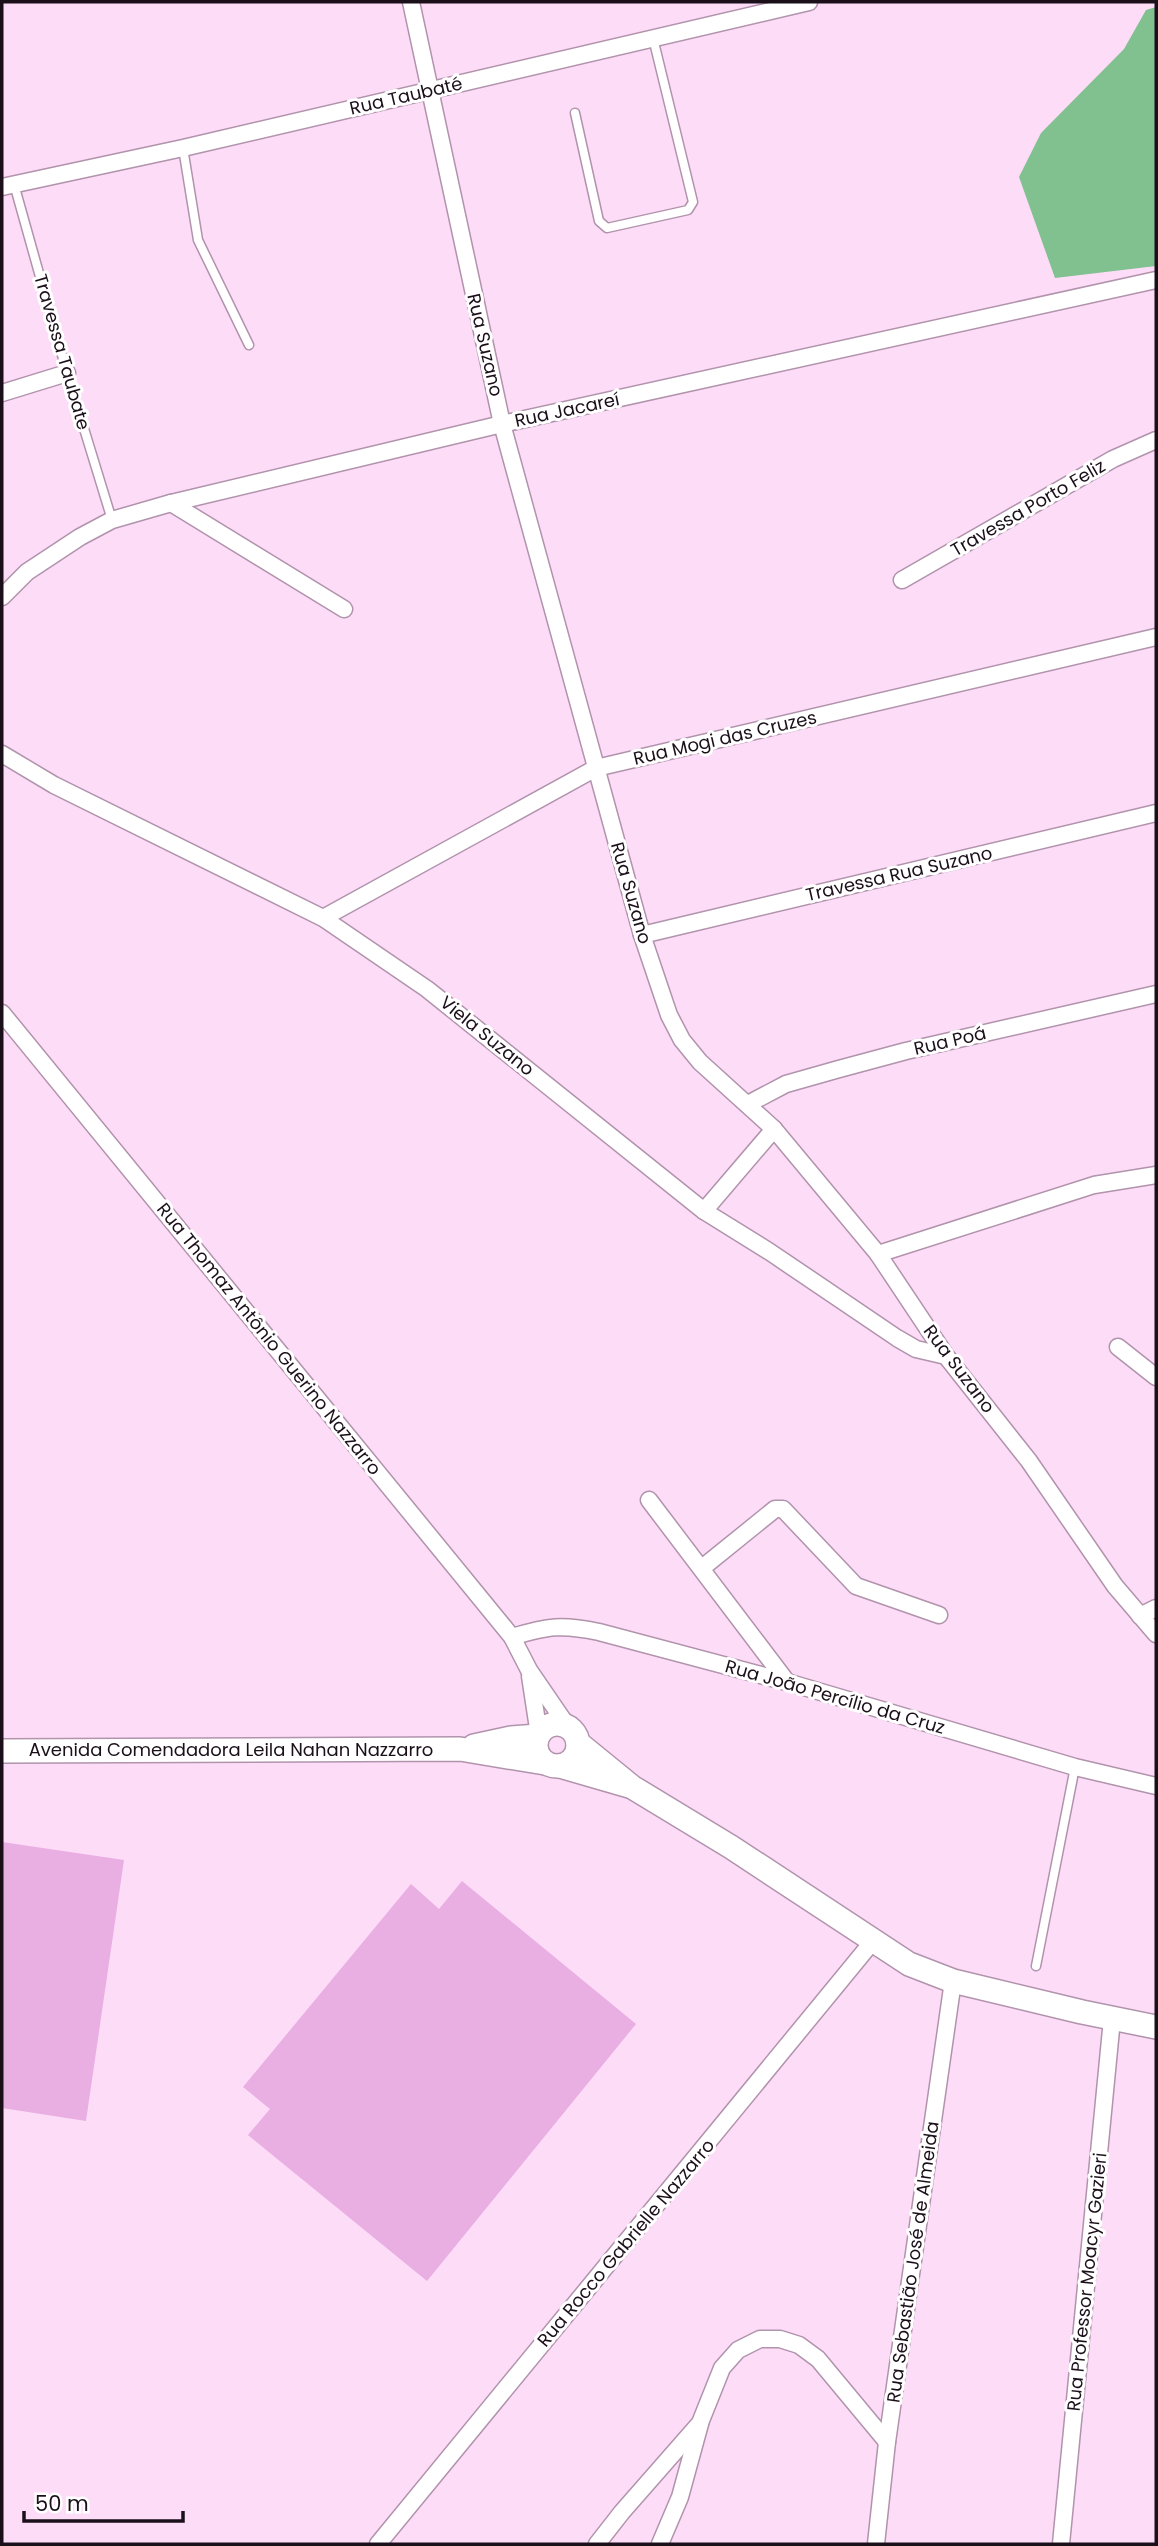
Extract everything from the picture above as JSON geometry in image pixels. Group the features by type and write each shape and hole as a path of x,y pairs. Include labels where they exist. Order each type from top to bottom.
{"main road":[{"path":"555,1724 573,1735 576,1756 566,1765 552,1765 538,1754 538,1736 543,1729 555,1724"},
{"name":"Avenida Comendadora Leila Nahan Nazzarro","path":"573,1735 632,1787 731,1847 909,1964 953,1981 1156,2027"},
{"name":"Avenida Comendadora Leila Nahan Nazzarro","path":"460,1749 511,1738 538,1736"},
{"name":"Avenida Comendadora Leila Nahan Nazzarro","path":"2,1751 460,1749 552,1765 632,1787"}],"street":[{"name":"Rua Suzano","path":"411,2 502,424 642,935 669,1015 682,1040 700,1062 774,1129 878,1254 946,1356 1030,1461 1115,1586 1156,1634"},
{"name":"Rua Taubaté","path":"8,186 183,148 809,2"},
{"name":"Rua Jacareí","path":"2,597 27,572 80,537 112,520 171,503 502,424 1156,280"},
{"path":"2,393 67,373"},
{"name":"Travessa Porto Feliz","path":"902,580 1113,459 1156,440"},
{"path":"171,503 344,609"},
{"name":"Rua Mogi das Cruzes","path":"323,918 596,768 1156,637"},
{"name":"Viela Suzano","path":"2,754 77,797 323,918 427,989 704,1210 897,1338 916,1349 946,1356"},
{"name":"Travessa Rua Suzano","path":"642,935 1156,813"},
{"name":"Rua Poá","path":"748,1104 786,1084 852,1066 1156,994"},
{"name":"Rua Thomaz Antônio Guerino Nazzarro","path":"2,1013 512,1637 529,1670 573,1735"},
{"path":"704,1210 774,1129"},
{"path":"878,1254 1094,1185 1156,1175"},
{"path":"1118,1347 1156,1377"},
{"path":"649,1500 787,1682"},
{"path":"702,1568 775,1509 783,1509 856,1586 939,1615"},
{"path":"1140,1616 1156,1608"},
{"name":"Rua João Percílio da Cruz","path":"512,1637 548,1626 572,1626 787,1682 1075,1767 1156,1786"},
{"name":"Rua Thomaz Antônio Guerino Nazzarro","path":"529,1670 538,1736"},
{"name":"Rua Rocco Gabrielle Nazzarro","path":"378,2544 873,1941"},
{"name":"Rua Sebastião José de Almeida","path":"876,2544 887,2442 953,1981"},
{"name":"Rua Professor Moacyr Gazieri","path":"1061,2544 1112,2019"},
{"path":"660,2544 680,2497 700,2423 722,2368 738,2350 760,2339 780,2339 799,2345 818,2359 887,2442"},
{"path":"597,2544 700,2423"}],"lane":[{"path":"575,113 599,221 607,228 688,210 692,202 653,38"},
{"path":"183,148 198,240 249,345"},
{"name":"Travessa Taubate","path":"8,186 112,520"},
{"path":"1036,1966 1075,1767"}],"green space":[{"path":"1156,7 1156,266 1055,278 1019,177 1041,133 1124,49 1146,10"}],"building":[{"path":"2,1842 124,1860 86,2121 2,2108"},
{"path":"462,1881 636,2024 427,2281 248,2135 270,2109 243,2087 411,1884 439,1909"}]}
